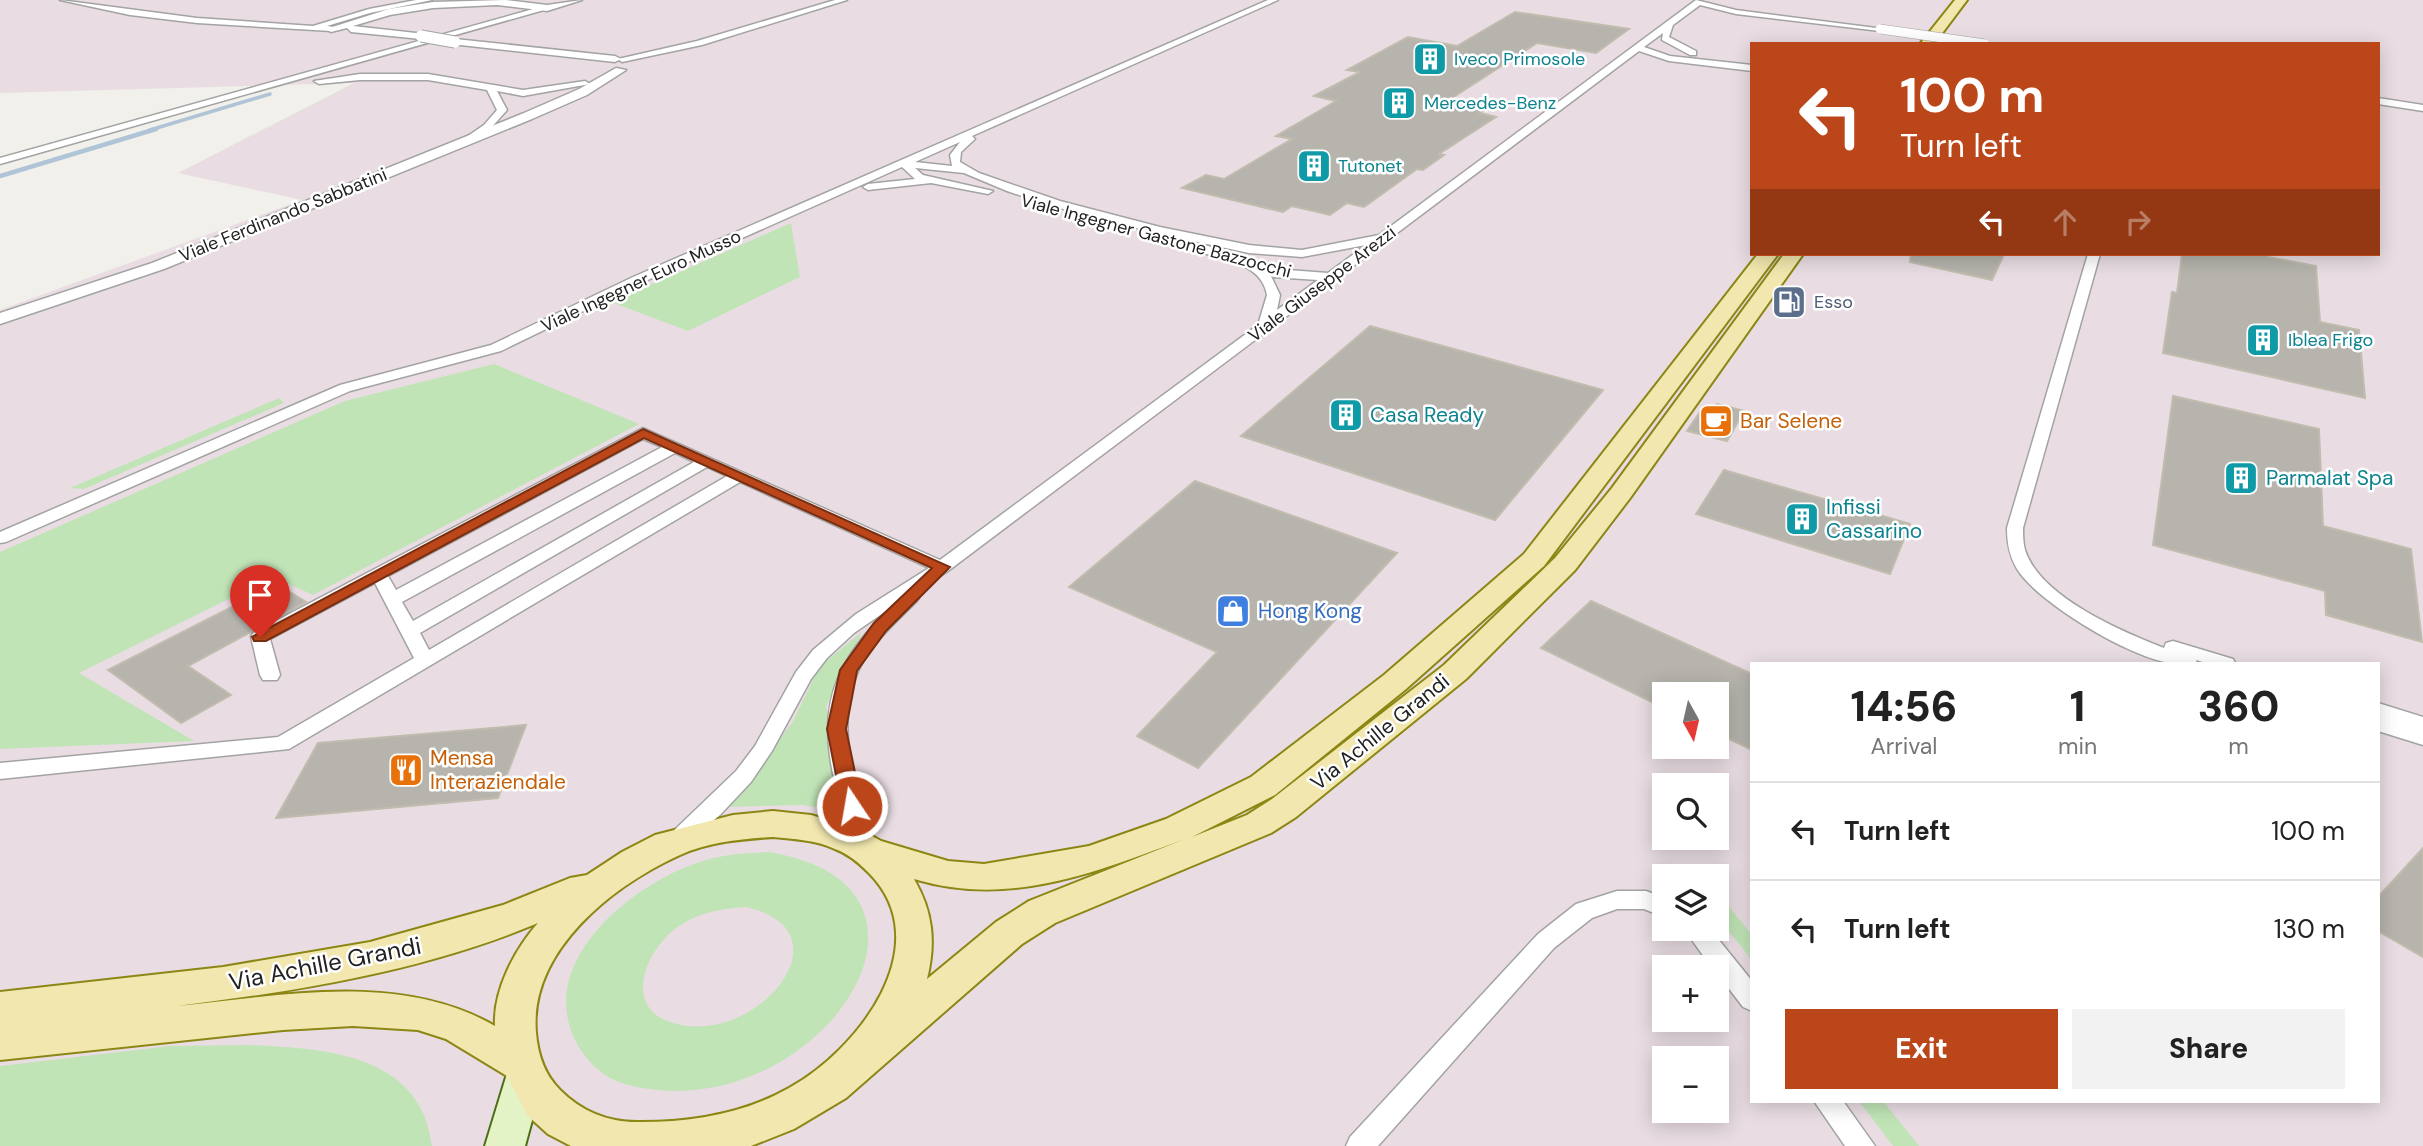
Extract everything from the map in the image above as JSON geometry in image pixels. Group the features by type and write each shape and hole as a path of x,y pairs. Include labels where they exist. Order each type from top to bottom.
{"main road":[{"path":"1929,42 1961,0"},
{"path":"1945,42 1976,0"},
{"name":"Via Achille Grandi","path":"0,1009 205,987 380,956 465,934 532,911 651,853 715,831 773,824 826,832 867,850 948,874 984,878 1027,873 1092,859 1178,828 1263,786 1395,682 1534,559 1779,256"},
{"name":"Via Achille Grandi","path":"853,1065 1009,933 1042,912 1259,824 1284,808 1455,672 1565,564 1621,493 1779,256"},
{"path":"732,1146 821,1092 853,1065 879,1036 898,1005 910,975 915,945 913,917 904,892 890,871 867,850"},
{"path":"651,853 602,882 573,907 548,935 530,966 518,998 514,1031 521,1069 540,1100 562,1119 592,1134 626,1143 664,1145 704,1141 744,1130 783,1114"},
{"name":"Via Achille Grandi","path":"0,1042 283,1013 353,1009 418,1013 458,1026 521,1069"},
{"path":"505,1146 521,1069"}],"street":[{"path":"64,0 108,9 270,29 379,30 454,43 551,53 622,64"},
{"path":"314,28 369,11 428,0"},
{"path":"0,161 577,0"},
{"path":"251,92 360,77 447,78 491,89 545,92 590,73 843,0"},
{"name":"Viale Ingegner Euro Musso","path":"0,538 345,388 496,348 637,280 1274,0"},
{"path":"1700,1 1736,12"},
{"path":"1700,1 1828,19"},
{"name":"Viale Giuseppe Arezzi","path":"943,567 1700,1"},
{"path":"335,29 408,9 460,3 497,2 547,8"},
{"path":"108,9 132,3"},
{"path":"1747,3 1880,29"},
{"path":"1686,12 1736,12 1971,42"},
{"path":"367,20 365,26 379,30"},
{"path":"1669,25 1665,37 1693,53"},
{"path":"1639,48 1693,53 1739,64"},
{"path":"1639,48 1660,56 1685,60 1750,66"},
{"path":"551,53 590,73"},
{"path":"1608,71 1639,62 1685,60"},
{"path":"563,101 622,64"},
{"path":"1730,74 1739,64"},
{"path":"346,65 345,73 360,77"},
{"path":"563,101 590,73"},
{"path":"469,140 487,127 502,110 491,89"},
{"name":"Viale Ferdinando Sabbatini","path":"0,319 158,266 563,101"},
{"path":"2380,101 2423,107"},
{"path":"962,170 955,163 957,149 980,131"},
{"path":"905,164 962,170 991,183 1081,209 1312,263 1331,276"},
{"name":"Viale Ingegner Gastone Bazzocchi","path":"905,164 913,175 932,181 987,190 1111,221 1258,268 1290,275 1331,276"},
{"path":"818,202 884,184 932,181"},
{"path":"1276,253 1332,250 1386,235"},
{"path":"2093,256 2015,528 2016,550 2027,571 2072,608 2129,642 2185,662"},
{"path":"1258,268 1273,284 1275,295 1263,328"},
{"path":"270,675 260,637 643,433 943,567"},
{"path":"392,600 674,447"},
{"path":"409,631 707,461"},
{"path":"0,771 282,744 739,475"},
{"path":"867,850 837,729 844,685 862,649 880,627 943,567"},
{"path":"651,853 725,800 761,752 800,680 820,654 844,633 943,567"},
{"path":"378,573 425,660"},
{"path":"2072,608 2126,633 2223,662"},
{"path":"2380,711 2423,724"},
{"path":"2380,725 2423,738"},
{"path":"1360,1146 1546,941 1584,911 1617,900 1652,903"},
{"path":"1705,941 1750,997"},
{"path":"1829,1103 1861,1146"}],"shaded area":[{"path":"0,0 2423,0 2423,1146 0,1146 0,310 302,200 178,173 354,83 0,93"}],"green space":[{"path":"791,223 800,277 688,331 611,302"},
{"path":"494,364 639,424 313,595 273,577 79,673 194,741 0,749 0,552 345,401"},
{"path":"279,398 284,403 84,489 70,488"},
{"path":"862,632 826,706 846,812 802,805 726,807 792,723 820,666"},
{"path":"768,852 832,874 863,910 867,954 847,1000 808,1042 755,1074 693,1090 625,1084 602,1073 589,1061 575,1040 566,1010 569,981 580,954 598,929 621,906 674,872 708,859","holes":["745,907 777,920 791,939 792,961 780,984 760,1004 733,1020 702,1026 670,1022 656,1014 647,1004 643,991 648,964 655,951 675,929 708,913"]},
{"path":"1729,906 1750,933 1750,958 1729,932"},
{"path":"249,1045 323,1051 372,1065 393,1077 411,1093 424,1115 432,1146 0,1146 0,1066 170,1046"},
{"path":"1861,1103 1885,1103 1919,1146 1893,1146"}],"building":[{"path":"1515,12 1629,29 1596,53 1537,43 1446,102 1486,109 1480,113 1496,117 1439,154 1444,155 1423,170 1417,169 1364,207 1347,203 1330,215 1292,206 1283,212 1182,188 1206,175 1224,179 1292,139 1276,136 1336,101 1314,96 1360,72 1347,70 1408,37 1457,46"},
{"path":"1911,256 2003,256 1992,280 1910,262"},
{"name":"Iblea Frigo","path":"2182,256 2268,256 2316,266 2320,322 2359,330 2365,398 2163,353 2172,292 2177,293"},
{"name":"Casa Ready","path":"1370,326 1603,390 1495,520 1241,436"},
{"name":"Parmalat Spa","path":"2173,396 2319,429 2323,526 2411,549 2422,642 2326,615 2325,591 2153,545"},
{"name":"Bar Selene","path":"1717,404 1744,411 1727,441 1687,431 1704,406 1714,408"},
{"name":"Infissi Cassarino","path":"1724,470 1910,524 1890,574 1696,514"},
{"name":"Hong Kong","path":"1195,481 1397,553 1198,768 1137,736 1217,652 1069,587"},
{"path":"277,584 306,602 188,666 231,695 181,723 108,670"},
{"path":"1591,601 1750,673 1750,749 1729,739 1729,682 1652,682 1652,702 1541,648"},
{"name":"Mensa Interaziendale","path":"526,725 498,798 276,818 318,743"},
{"path":"2423,848 2423,957 2380,932 2380,895"}],"waterway":[{"path":"150,130 270,94"},
{"path":"0,176 156,129"}],"place":[{"name":"Iveco Primosole","path":"1430,59"},
{"name":"Mercedes-Benz","path":"1399,103"},
{"name":"Tutonet","path":"1314,166"},
{"name":"Esso","path":"1789,302"},
{"name":"Iblea Frigo","path":"2263,340"},
{"name":"Casa Ready","path":"1346,415"},
{"name":"Bar Selene","path":"1716,421"},
{"name":"Parmalat Spa","path":"2241,478"},
{"name":"Infissi Cassarino","path":"1802,519"},
{"name":"Hong Kong","path":"1233,611"},
{"name":"Mensa Interaziendale","path":"406,770"}],"route":[{"path":"260,637 643,433 943,567 880,627 849,670 837,729 852,806"}]}
